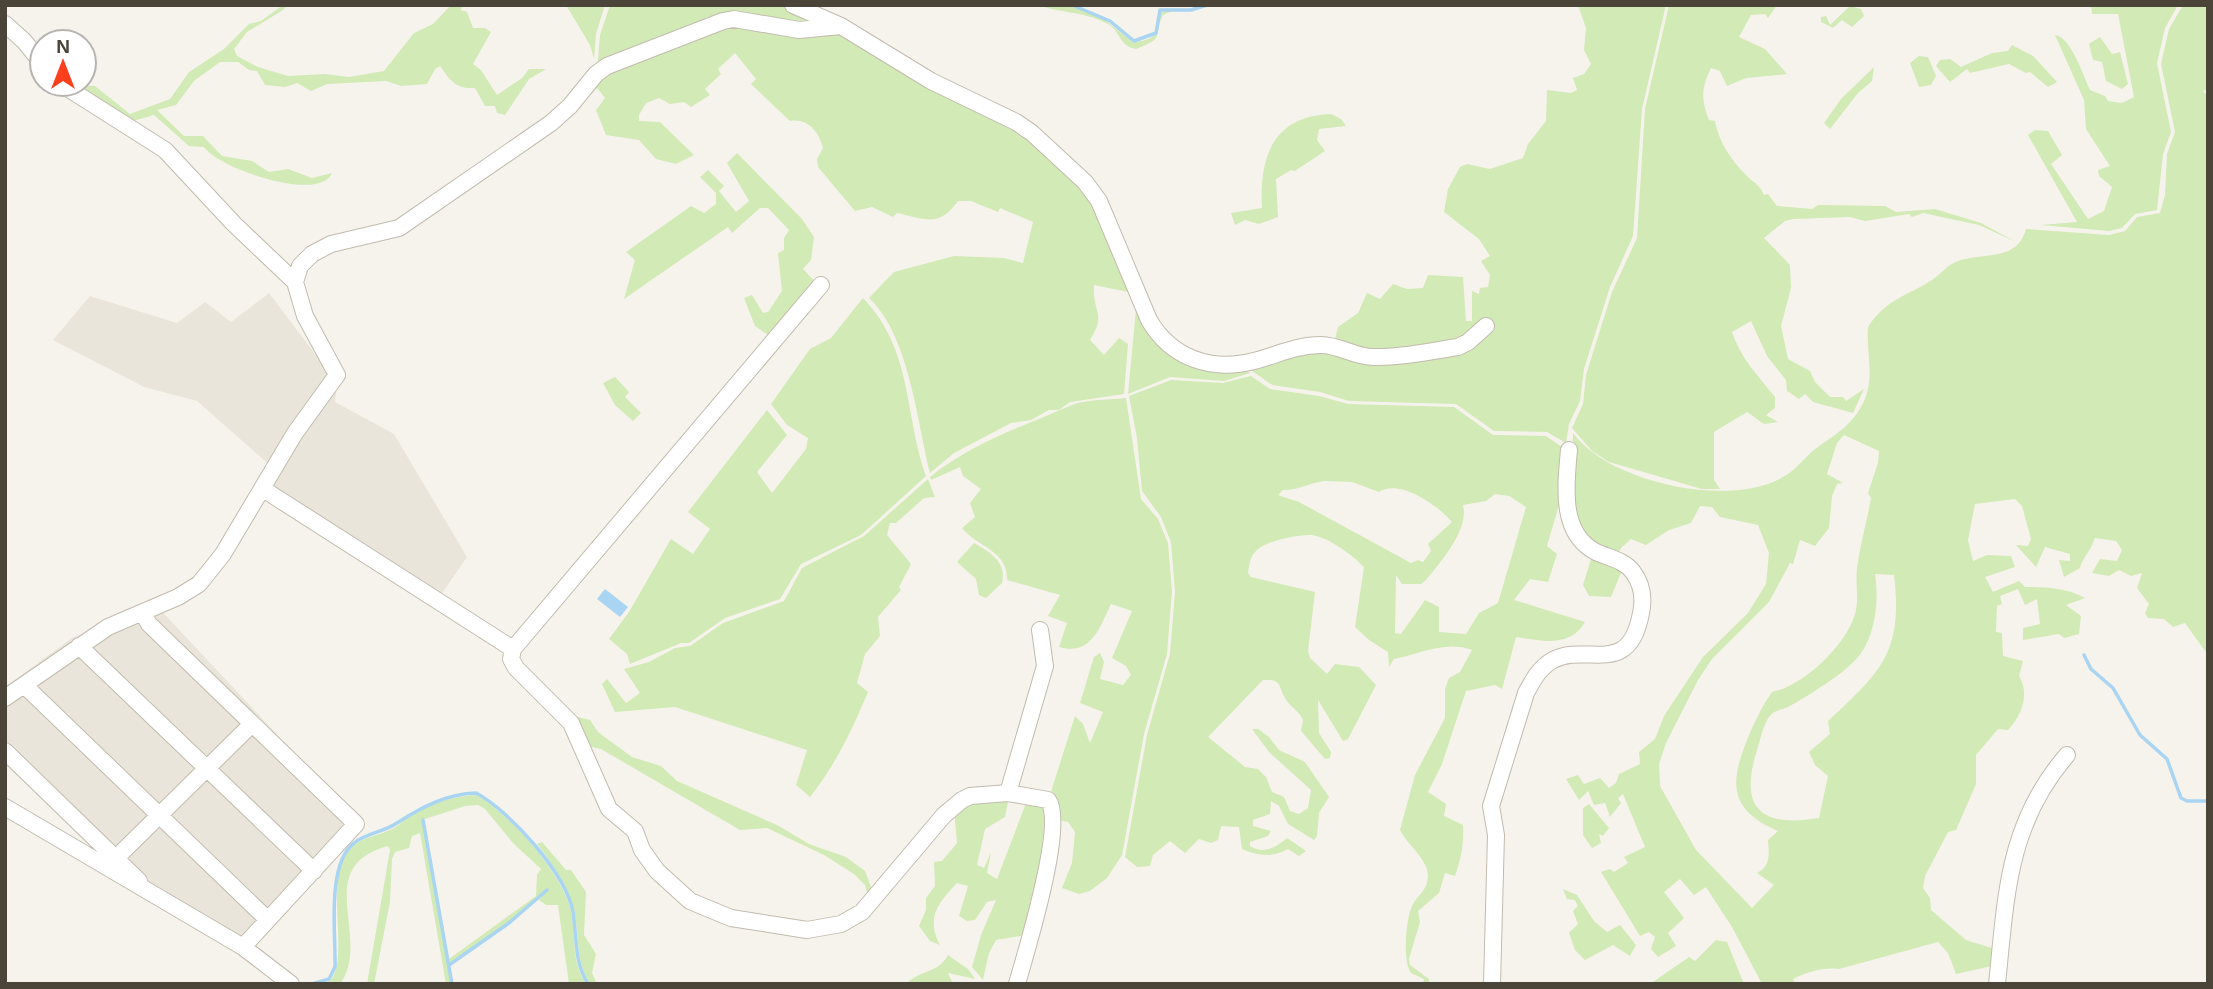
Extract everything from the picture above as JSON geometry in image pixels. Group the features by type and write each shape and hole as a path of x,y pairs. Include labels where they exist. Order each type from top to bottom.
{"street":[{"path":"793,5 841,26 931,81 1016,122 1069,166 1099,201 1149,320 1158,335 1183,355 1209,364 1240,364 1299,347 1324,345 1374,358 1458,347 1486,326"},
{"path":"295,282 300,266 321,249 399,229 562,114 596,74 624,58 734,19 799,30 841,26"},
{"path":"5,24 28,46"},
{"path":"5,698 108,627 143,613 199,584 223,554 295,433 337,375 309,326 295,282 225,214 165,150 83,98"},
{"path":"821,285 513,649 511,659 516,668 571,723 609,809 635,831 648,860 690,901 731,918 807,930 841,924 867,907 952,807 970,796 1009,793 1048,800 1053,810 1045,880 1017,984"},
{"path":"1492,984 1496,847 1490,806 1527,693 1534,678 1552,661 1574,655 1604,657 1623,648 1637,629 1641,615 1643,600 1634,573 1625,563 1586,547 1578,535 1566,500 1569,450"},
{"path":"263,489 513,649"},
{"path":"143,613 149,624 356,824 243,947"},
{"path":"1009,793 1045,666 1040,630"},
{"path":"79,646 314,871"},
{"path":"24,685 267,919"},
{"path":"116,858 251,724"},
{"path":"5,751 116,858 140,883 142,890"},
{"path":"1997,984 2004,895 2013,854 2038,795 2067,755"},
{"path":"5,807 243,947 291,984"}],"shaded area":[{"path":"269,293 337,383 335,402 394,434 467,557 438,599 262,490 273,468 197,401 144,387 53,340 90,296 177,323 205,302 231,322"},
{"path":"153,602 365,828 249,952 135,889 5,764 5,687 72,638"}],"green space":[{"path":"287,5 247,32 234,49 237,56 258,67 288,76 324,74 349,77 384,71 414,33 433,24 451,5 462,5 461,10 467,12 473,28 485,28 491,32 473,64 481,70 497,95 522,78 529,69 546,69 529,79 505,115 497,113 495,106 485,106 475,88 454,83 440,66 435,69 427,84 401,86 386,81 327,84 311,91 297,83 285,87 265,85 257,71 249,70 238,62 220,62 194,81 176,105 157,110 184,136 203,136 222,156 252,161 269,172 288,169 312,178 332,173 324,181 309,185 269,180 248,173 213,156 204,147 189,146 154,115 126,123 86,98 98,98 98,88 130,114 170,99 189,72 224,49 249,24 261,21"},
{"path":"566,5 605,5 596,34 594,59 590,45"},
{"path":"610,5 784,5 799,10 819,25 741,17 597,71 600,35"},
{"path":"1037,5 1067,5 1101,17 1133,42 1153,36 1161,11 1177,9 1163,15 1157,36 1152,42 1136,49 1126,45 1112,27 1100,20"},
{"path":"1578,5 1666,5 1642,109 1633,236 1610,287 1584,369 1580,401 1569,424 1566,443 1547,432 1494,431 1456,404 1349,401 1320,392 1272,385 1245,366 1290,352 1318,347 1365,359 1413,357 1469,342 1481,333 1488,323 1457,344 1374,355 1334,344 1338,327 1358,313 1367,293 1380,299 1393,284 1407,289 1423,288 1428,275 1463,277 1466,321 1472,321 1472,291 1479,294 1480,288 1488,287 1490,275 1481,261 1490,256 1479,239 1444,212 1448,189 1460,167 1467,164 1490,169 1523,158 1528,144 1546,121 1547,90 1571,93 1577,90 1573,78 1584,74 1591,64 1584,50 1586,28"},
{"path":"1669,5 1777,5 1768,18 1765,14 1751,15 1739,37 1765,49 1787,74 1746,78 1727,86 1720,71 1711,68 1703,94 1709,120 1715,121 1730,156 1777,206 1812,209 1818,205 1885,206 1896,212 1935,209 1981,223 2016,242 1979,225 1923,213 1912,217 1909,214 1865,221 1850,217 1793,219 1785,221 1764,238 1790,265 1791,288 1781,326 1788,359 1810,371 1815,382 1830,397 1843,397 1846,401 1864,389 1853,413 1813,402 1805,394 1799,399 1787,391 1786,380 1767,356 1751,321 1732,332 1744,358 1775,397 1775,408 1766,415 1778,422 1764,424 1747,412 1714,432 1714,480 1720,489 1702,489 1609,462 1592,451 1572,428 1583,404 1586,375 1612,292 1637,238 1645,109"},
{"path":"2091,5 2178,5 2165,28 2157,63 2171,132 2163,154 2157,210 2135,214 2122,228 2109,231 2041,225 2077,222 2028,135 2035,130 2048,131 2062,155 2051,164 2088,219 2104,211 2112,187 2099,176 2098,170 2110,166 2086,129 2084,100 2055,35 2061,37 2071,49 2090,90 2105,96 2108,101 2122,103 2134,97 2118,14 2092,14"},
{"path":"2183,5 2208,5 2208,89 2203,91 2208,97 2208,655 2185,623 2173,627 2164,619 2148,618 2145,613 2149,604 2137,588 2142,573 2131,576 2119,570 2109,576 2092,573 2100,559 2117,561 2122,550 2116,541 2095,538 2080,568 2064,577 2059,560 2070,561 2070,554 2045,547 2036,567 2016,545 2028,546 2031,539 2022,506 2015,499 1975,504 1968,540 1973,561 1987,555 2011,556 2015,567 1985,577 1993,592 2019,581 2025,587 2064,590 2085,598 2066,605 2081,616 2079,634 2064,638 2059,634 2023,640 2023,628 2040,624 2037,599 2025,605 2018,589 2000,596 2002,604 1997,606 1996,632 2002,633 2003,656 2023,661 2019,676 2024,690 2023,704 2008,730 1998,729 1976,755 1976,784 1956,830 1948,832 1925,876 1923,888 1930,898 1931,910 1966,940 1998,950 1996,965 1956,974 1948,953 1938,942 1839,969 1810,972 1793,979 1795,984 1762,984 1732,927 1706,887 1694,895 1680,879 1664,892 1684,918 1668,933 1676,946 1658,957 1651,949 1655,937 1649,932 1640,936 1601,872 1610,869 1614,872 1628,863 1624,857 1645,847 1623,794 1618,798 1621,803 1610,817 1605,803 1594,805 1588,791 1579,800 1566,779 1578,775 1584,784 1600,778 1609,788 1616,783 1619,774 1640,764 1639,752 1655,739 1664,716 1703,657 1748,613 1766,584 1769,553 1758,525 1720,517 1712,507 1700,506 1691,523 1669,530 1646,545 1631,539 1621,548 1617,557 1587,544 1572,513 1573,433 1590,450 1613,465 1641,477 1671,485 1732,491 1760,486 1788,474 1843,428 1860,409 1870,374 1868,327 1882,310 1897,299 1932,280 1954,262 1998,254 2015,247 2026,229 2109,235 2125,231 2137,217 2160,213 2165,195 2167,154 2175,132 2161,64 2169,29","holes":["1844,435 1879,451 1868,493 1871,498 1857,568 1856,611 1849,629 1821,664 1796,682 1772,692 1755,721 1741,756 1736,783 1742,805 1762,823 1778,831 1768,840 1767,863 1757,873 1774,885 1752,908 1696,850 1660,786 1659,764 1666,743 1698,680 1712,659 1769,602 1790,563 1793,564 1800,540 1815,546 1829,528 1832,496 1837,484 1843,483 1827,474 1837,443","1875,574 1894,575 1896,601 1891,642 1875,673 1828,721 1830,734 1809,752 1815,765 1828,776 1819,818 1781,820 1768,816 1758,809 1751,785 1752,768 1765,724 1773,713 1825,684 1858,657 1869,639 1875,617"]},
{"path":"1850,6 1861,9 1864,16 1852,27 1842,20 1833,28 1821,22 1821,17 1826,16 1830,25"},
{"path":"719,25 831,29 1016,124 1086,188 1133,293 1094,285 1098,324 1090,340 1104,355 1119,338 1128,344 1124,394 1070,402 1059,410 1049,410 1031,420 1011,423 954,453 930,473 916,405 902,356 883,314 869,298 894,272 954,256 1004,258 1023,263 1033,222 1000,208 998,212 971,201 958,201 944,215 931,219 897,213 893,217 872,207 855,211 818,167 817,159 823,148 816,132 807,124 790,121 751,84 756,79 735,53 718,69 721,74 705,89 710,95 691,107 684,102 670,104 659,98 646,103 639,115 639,121 660,122 694,155 676,164 656,159 639,140 606,135 596,110 605,98 597,88 539,142 484,180 450,199 401,235 478,177 591,81"},
{"path":"2100,37 2112,54 2120,52 2128,84 2122,89 2106,81 2102,62 2093,60 2089,44"},
{"path":"2012,45 2033,56 2057,82 2048,87 2030,72 2026,73 2009,64 1970,73 1967,69 1950,82 1936,66 1940,60 1950,59 1961,67 1992,53 2008,51"},
{"path":"1919,56 1928,57 1936,76 1931,85 1919,87 1910,63"},
{"path":"1874,67 1872,81 1858,93 1830,129 1824,123 1841,99"},
{"path":"1331,114 1341,119 1346,126 1319,129 1317,140 1325,151 1295,171 1291,170 1276,179 1278,217 1259,224 1245,220 1235,225 1231,213 1262,208 1263,172 1267,156 1283,131 1295,122"},
{"path":"737,153 802,219 814,237 811,260 803,269 816,283 771,337 755,326 744,298 752,295 763,313 768,312 782,291 778,253 784,250 784,238 789,230 768,208 760,208 732,233 728,227 624,299 635,260 626,252 691,206 704,213 716,204 716,193 700,177 708,170 724,186 719,191 736,212 749,201 727,163"},
{"path":"863,298 891,339 899,361 926,476 861,535 801,564 780,599 725,618 689,643 681,643 630,664 627,654 609,639 629,612 671,539 693,554 710,529 688,512 767,410 787,435 757,472 772,493 806,449 808,438 787,425 771,404 810,349 831,338"},
{"path":"1137,299 1160,341 1240,365 1250,373 1224,381 1170,377 1128,394"},
{"path":"1251,376 1270,389 1319,396 1348,404 1454,407 1493,435 1546,436 1565,449 1561,498 1547,546 1557,554 1548,582 1530,579 1514,600 1585,622 1571,636 1554,641 1516,637 1502,689 1495,685 1466,691 1442,764 1428,792 1446,804 1444,816 1463,825 1462,851 1455,876 1445,873 1439,893 1418,911 1420,922 1409,959 1410,965 1429,979 1429,984 1423,984 1424,979 1411,973 1406,949 1411,910 1426,884 1427,870 1400,830 1415,775 1445,718 1445,689 1449,678 1460,672 1472,650 1453,646 1433,649 1394,659 1389,667 1388,652 1355,627 1364,567 1347,552 1326,540 1306,535 1265,545 1253,554 1248,573 1251,577 1315,592 1308,651 1310,658 1327,674 1335,664 1359,667 1376,685 1348,739 1343,741 1318,700 1319,733 1331,752 1330,758 1325,759 1301,731 1303,720 1300,714 1287,701 1279,685 1270,680 1263,680 1208,737 1245,767 1258,769 1266,777 1272,792 1284,797 1290,811 1299,814 1308,808 1311,790 1269,752 1252,729 1258,729 1269,737 1279,750 1305,762 1329,797 1319,813 1317,836 1314,840 1288,824 1279,806 1271,801 1270,814 1253,820 1253,826 1271,831 1268,836 1250,842 1250,846 1265,850 1287,838 1306,851 1299,856 1288,849 1271,855 1242,849 1239,827 1221,826 1218,840 1211,843 1199,839 1185,853 1170,841 1153,855 1150,866 1137,867 1125,857 1147,735 1170,654 1175,592 1171,542 1161,517 1142,491 1137,438 1129,396 1171,380 1223,383","holes":["1324,481 1352,482 1379,492 1387,489 1407,491 1428,502 1452,522 1428,544 1431,551 1423,562 1418,560 1411,563 1299,502 1278,495 1283,490","1495,494 1509,496 1526,507 1498,603 1479,613 1466,634 1439,632 1439,607 1425,600 1401,634 1395,633 1396,575 1402,584 1421,584 1426,580 1458,534 1464,515 1463,505 1486,501"]},
{"path":"615,377 629,392 625,397 641,413 633,421 615,405 603,383"},
{"path":"1126,398 1141,499 1158,519 1168,543 1172,591 1167,654 1144,734 1122,855 1107,878 1090,891 1079,894 1062,888 1072,863 1075,832 1068,822 1056,820 1049,798 1075,716 1083,724 1090,743 1103,712 1080,703 1094,657 1100,653 1104,662 1100,679 1123,685 1131,675 1126,666 1112,658 1132,611 1111,604 1098,631 1086,644 1070,649 1059,647 1067,623 1048,616 1060,595 1007,580 1006,570 997,555 962,528 975,517 970,503 981,489 963,476 960,467 931,480 930,477 982,444 1072,405"},
{"path":"928,479 935,497 924,498 896,523 890,523 887,535 911,564 899,587 901,590 878,617 880,636 865,654 857,683 868,692 862,706 836,759 810,797 796,785 807,750 675,707 615,712 602,684 607,679 626,703 640,693 624,669 649,662 675,648 690,646 723,623 784,601 802,568 864,536"},
{"path":"974,543 996,558 1002,569 1002,583 986,598 979,595 976,579 957,562"},
{"path":"1592,556 1623,568 1611,597 1589,596 1583,585"},
{"path":"578,717 590,720 598,732 632,757 661,766 677,781 777,825 809,844 846,857 865,871 874,895 869,901 865,885 854,874 824,855 767,828 740,830 601,749 582,745 573,723"},
{"path":"476,795 504,815 546,862 557,879 571,911 576,958 586,984 569,984 558,905 546,905 539,900 547,890 508,923 450,963 449,959 536,896 537,875 541,869 513,843 485,809 478,805 465,806 422,820 451,984 446,984 420,833 412,836 409,848 395,852 392,859 390,902 374,984 367,984 390,850 388,846 365,856 352,870 347,887 350,946 348,966 340,984 322,984 330,981 336,969 339,877 343,860 353,846 392,829 425,807"},
{"path":"1009,797 1005,817 985,829 977,865 984,868 991,852 987,873 997,879 1028,798 1051,810 1026,935 996,940 989,953 983,980 972,967 981,935 996,900 987,902 975,920 967,921 959,916 968,886 957,883 939,905 934,919 940,945 930,941 919,926 926,910 926,898 935,886 934,862 942,861 957,843 954,809 963,802"},
{"path":"1589,804 1609,828 1603,836 1599,834 1601,843 1592,848 1583,835 1583,808"},
{"path":"542,842 566,870 571,870 586,892 584,935 596,954 592,973 597,984 590,984 585,975 572,903 559,876 537,844"},
{"path":"1563,889 1577,895 1594,921 1607,932 1620,925 1636,945 1630,956 1613,945 1585,960 1575,950 1569,933 1578,924 1573,911 1578,906 1575,900 1567,899"},
{"path":"1716,940 1727,942 1744,984 1650,984 1689,957 1695,961"},
{"path":"948,955 968,969 975,979 948,973 953,984 906,984 939,965"}],"water":[{"path":"605,589 628,607 620,617 597,599"}],"waterway":[{"path":"1072,5 1110,21 1134,41 1156,33 1160,10 1191,10 1207,5"},
{"path":"2084,655 2091,669 2113,688 2140,735 2167,759 2181,798 2187,801 2208,801"},
{"path":"312,984 329,979 335,967 334,901 339,867 345,853 364,837 392,826 435,802 476,793 505,814 520,829 560,880 573,912 578,958 588,984"},
{"path":"423,820 452,984"},
{"path":"449,965 509,923 547,890"}]}
